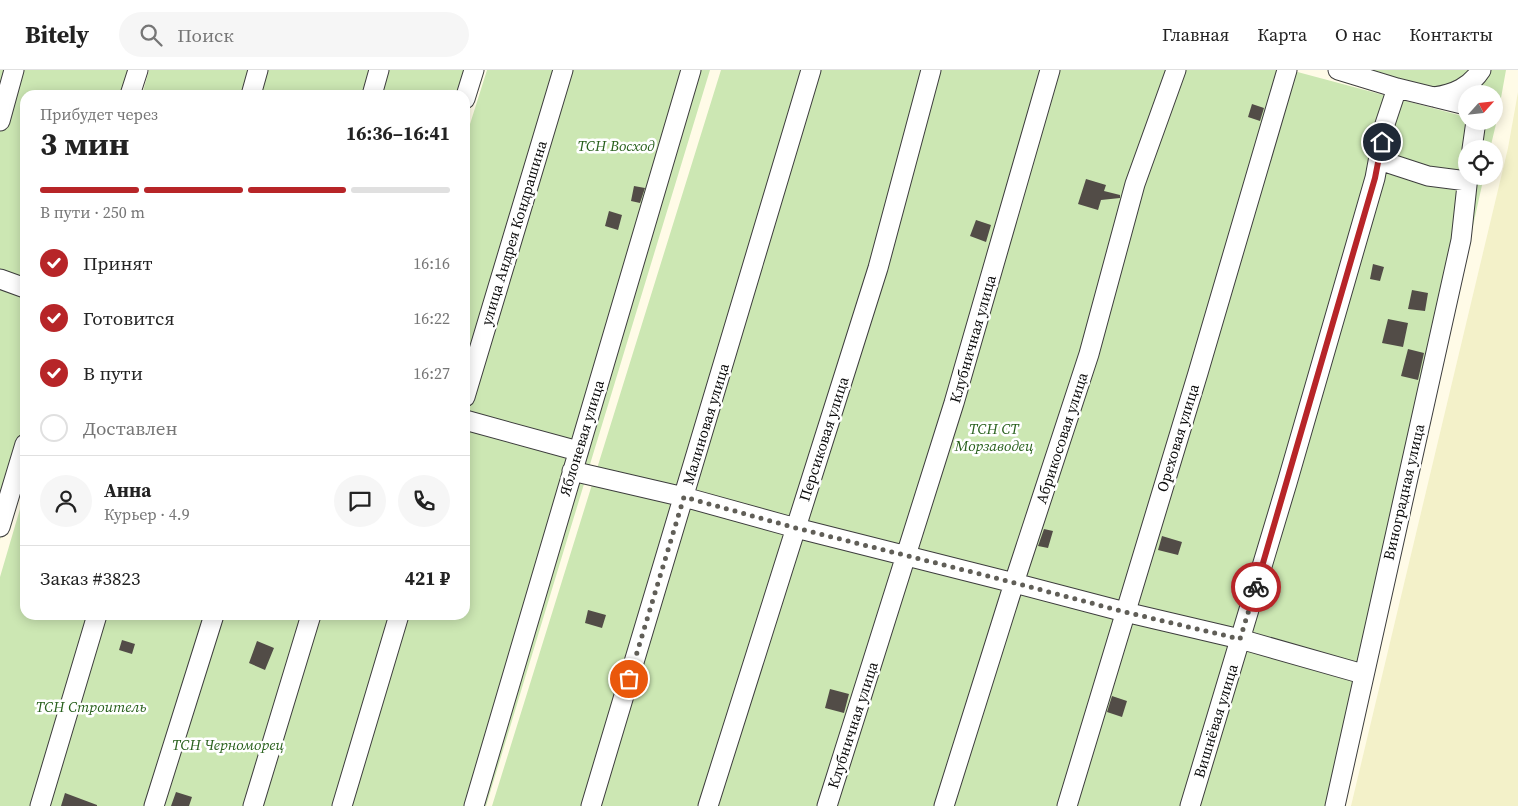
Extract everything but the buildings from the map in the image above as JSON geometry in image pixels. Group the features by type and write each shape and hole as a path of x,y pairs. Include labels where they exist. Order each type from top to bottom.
{"street":[{"path":"0,121 14,70"},
{"path":"132,90 138,70"},
{"path":"252,90 258,70"},
{"path":"374,90 380,70"},
{"path":"468,90 474,70"},
{"name":"улица Андрея Кондрашина","path":"470,380 564,70"},
{"name":"Яблоневая улица","path":"474,806 578,451 624,303 691,70"},
{"name":"Малиновая улица","path":"591,806 811,70"},
{"name":"Персиковая улица","path":"708,806 878,268 931,70"},
{"name":"Клубничная улица","path":"827,806 954,403 1050,70"},
{"name":"Абрикосовая улица","path":"944,806 1089,354 1136,184 1176,70"},
{"name":"Ореховая улица","path":"1067,806 1288,70"},
{"path":"1338,70 1458,103"},
{"path":"1432,97 1463,89 1483,70"},
{"path":"1481,85 1483,70"},
{"name":"Вишнёвая улица","path":"1190,806 1296,454 1375,178 1385,124 1398,88"},
{"path":"1379,160 1428,176 1458,178"},
{"name":"Виноградная улица","path":"1335,806 1461,240 1467,185"},
{"path":"0,279 20,286"},
{"path":"470,421 578,451"},
{"path":"0,527 20,461"},
{"path":"572,472 684,497 796,528 1125,612 1240,639 1363,674"},
{"path":"40,806 96,620"},
{"path":"154,806 212,620"},
{"path":"253,806 309,620"},
{"path":"342,806 398,620"}],"shaded area":[{"path":"1518,92 1518,806 1351,806 1499,185 1503,185 1503,169"}],"green space":[{"path":"0,70 136,70 130,90 20,90 20,470 0,540"},
{"path":"149,70 383,70 377,90 143,90"},
{"path":"387,70 481,70 470,106 470,90 381,90"},
{"path":"487,70 561,70 470,372 470,124"},
{"name":"ТСН Восход","path":"569,70 710,70 486,806 347,806 403,620 470,620 470,397"},
{"name":"ТСН СТ Морзаводец","path":"721,70 1290,70 1458,115 1458,130 1495,130 1492,140 1458,140 1458,185 1482,185 1345,806 492,806"},
{"path":"1364,70 1506,70 1503,87 1503,85 1458,85 1458,98"},
{"name":"ТСН Строитель","path":"20,509 20,620 213,620 156,806 0,806 0,577"},
{"name":"ТСН Черноморец","path":"219,620 313,620 256,806 162,806"},
{"path":"318,620 395,620 339,806 262,806"}],"way so far":[{"path":"629,679 684,497 796,528 1125,612 1240,639 1256,587"}],"route":[{"path":"1256,587 1375,178 1382,142"}]}
